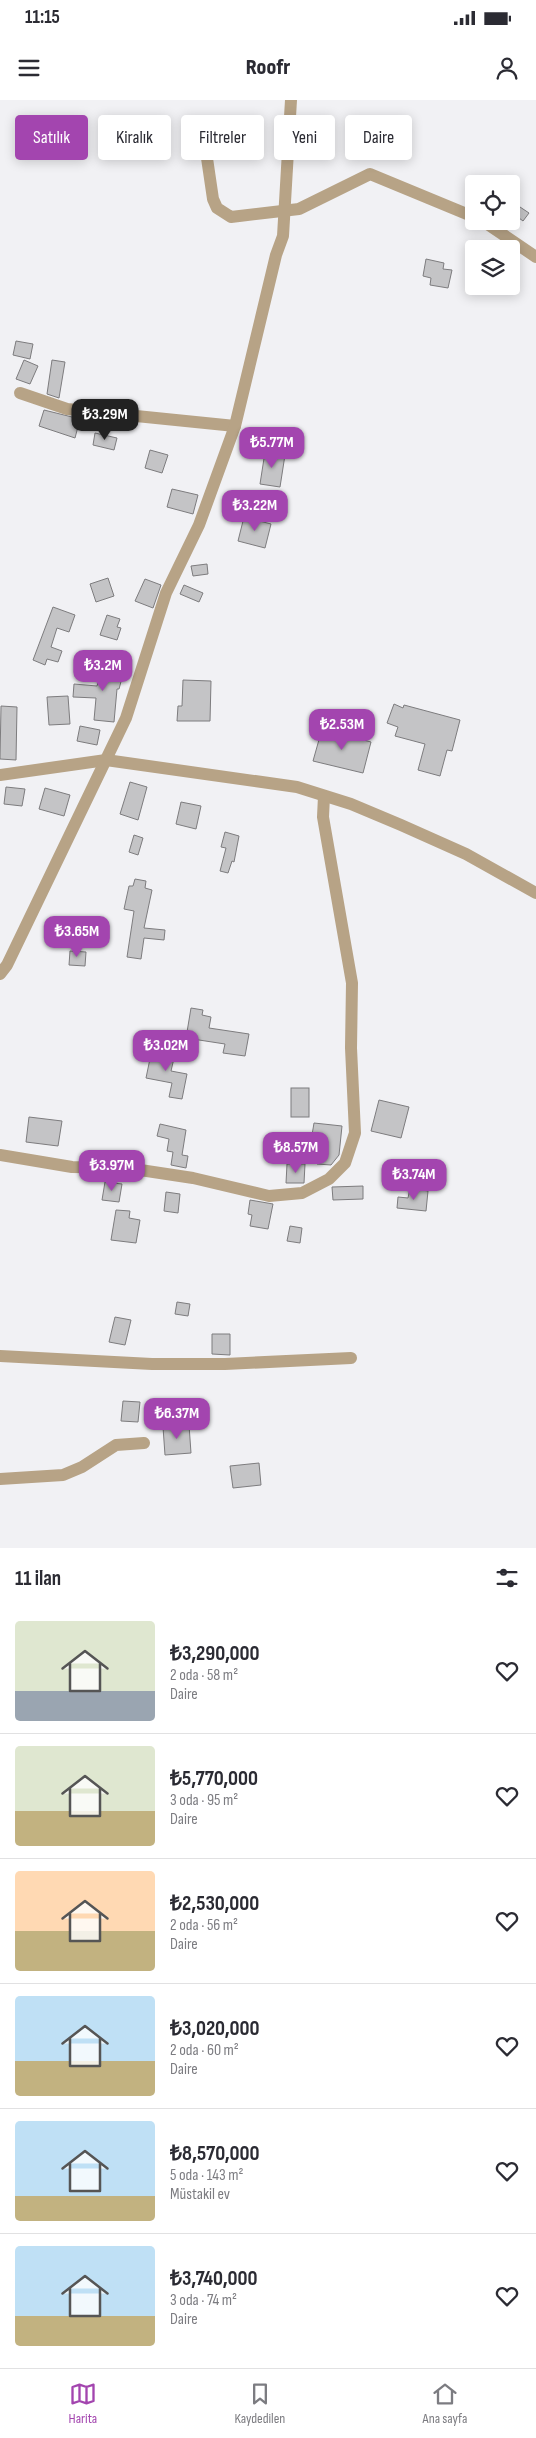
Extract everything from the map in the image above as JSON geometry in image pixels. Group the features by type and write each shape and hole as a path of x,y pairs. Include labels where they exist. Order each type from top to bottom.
{"street":[{"path":"0,974 7,964 126,718 166,593 200,525 235,426 276,256 283,236 291,100"},
{"path":"207,160 213,199 217,208 230,217 299,209 370,174 465,213"},
{"path":"496,230 536,257"},
{"path":"20,394 67,409 235,426"},
{"path":"0,775 106,760 297,787 392,822 466,854 536,893"},
{"path":"0,1155 72,1167 127,1168 193,1178 269,1196 302,1193 329,1179 345,1163 355,1133 351,1048 352,983 325,827 324,796"},
{"path":"0,1356 152,1364 225,1364 351,1358"},
{"path":"0,1479 63,1475 82,1466 116,1445 144,1443"}],"building":[{"path":"520,207 529,213 523,221 520,219"},
{"path":"426,259 444,263 443,269 452,270 448,288 430,285 431,278 423,276"},
{"path":"16,341 33,344 30,359 13,355"},
{"path":"24,360 38,366 30,384 16,379"},
{"path":"52,360 65,362 59,398 47,394"},
{"path":"44,410 80,419 75,438 39,426"},
{"path":"95,433 117,438 114,450 93,445"},
{"path":"150,450 168,455 162,473 145,468"},
{"path":"265,452 285,455 280,487 260,484"},
{"path":"172,489 198,495 193,514 167,507"},
{"path":"244,517 271,524 265,548 238,541"},
{"path":"207,564 208,574 193,576 191,566"},
{"path":"108,578 114,596 96,602 90,584"},
{"path":"145,579 161,585 153,608 135,601"},
{"path":"184,585 203,593 199,602 180,594"},
{"path":"53,607 75,615 69,632 57,628 51,647 62,651 58,662 47,659 45,665 33,660"},
{"path":"107,615 120,619 117,627 121,628 117,640 100,635"},
{"path":"104,661 125,667 119,689 117,689 114,722 94,720 96,698 73,697 74,684 97,686"},
{"path":"183,680 211,681 210,721 177,721 178,706 182,706"},
{"path":"68,696 70,724 49,725 47,697"},
{"path":"394,704 403,708 404,705 460,720 452,751 447,750 440,776 418,770 425,744 395,736 398,727 387,723"},
{"path":"1,706 17,707 16,760 0,759"},
{"path":"80,726 100,730 97,745 77,741"},
{"path":"322,729 371,742 363,773 313,761"},
{"path":"130,782 147,787 138,820 120,814"},
{"path":"6,787 25,789 22,806 4,804"},
{"path":"45,788 70,795 64,816 39,809"},
{"path":"181,802 201,806 196,829 176,824"},
{"path":"225,832 239,836 234,862 232,861 228,873 220,871 226,848 221,847"},
{"path":"134,835 143,838 138,855 129,852"},
{"path":"135,879 146,881 145,888 152,890 144,928 165,930 164,940 144,938 141,959 127,957 134,911 124,909 129,886 133,886"},
{"path":"70,951 86,952 85,966 69,965"},
{"path":"191,1008 203,1010 202,1015 211,1017 209,1028 249,1034 245,1056 223,1053 225,1044 186,1038"},
{"path":"152,1049 175,1054 171,1071 187,1074 182,1099 169,1097 172,1083 146,1078"},
{"path":"291,1088 309,1088 309,1117 291,1117"},
{"path":"379,1100 409,1107 401,1138 371,1131"},
{"path":"29,1117 62,1121 58,1146 26,1142"},
{"path":"314,1123 342,1126 339,1155 331,1165 317,1164 321,1136 312,1135"},
{"path":"160,1124 186,1130 182,1155 188,1156 186,1168 171,1165 173,1152 167,1151 169,1139 157,1136"},
{"path":"287,1164 305,1164 304,1183 286,1183"},
{"path":"105,1182 122,1184 119,1202 102,1200"},
{"path":"363,1186 363,1199 333,1200 332,1187"},
{"path":"410,1188 428,1191 426,1211 397,1208 398,1197 408,1198"},
{"path":"166,1192 180,1194 178,1213 164,1211"},
{"path":"250,1200 273,1204 268,1229 250,1226 252,1215 248,1214"},
{"path":"116,1210 130,1211 129,1218 140,1220 136,1243 111,1240"},
{"path":"290,1226 302,1228 300,1243 287,1241"},
{"path":"177,1302 190,1304 188,1316 175,1314"},
{"path":"115,1317 131,1320 125,1345 109,1342"},
{"path":"212,1334 230,1334 230,1355 212,1354"},
{"path":"123,1401 140,1402 138,1422 121,1421"},
{"path":"189,1425 191,1453 165,1455 163,1427"},
{"path":"259,1463 261,1485 233,1488 230,1466"}]}
